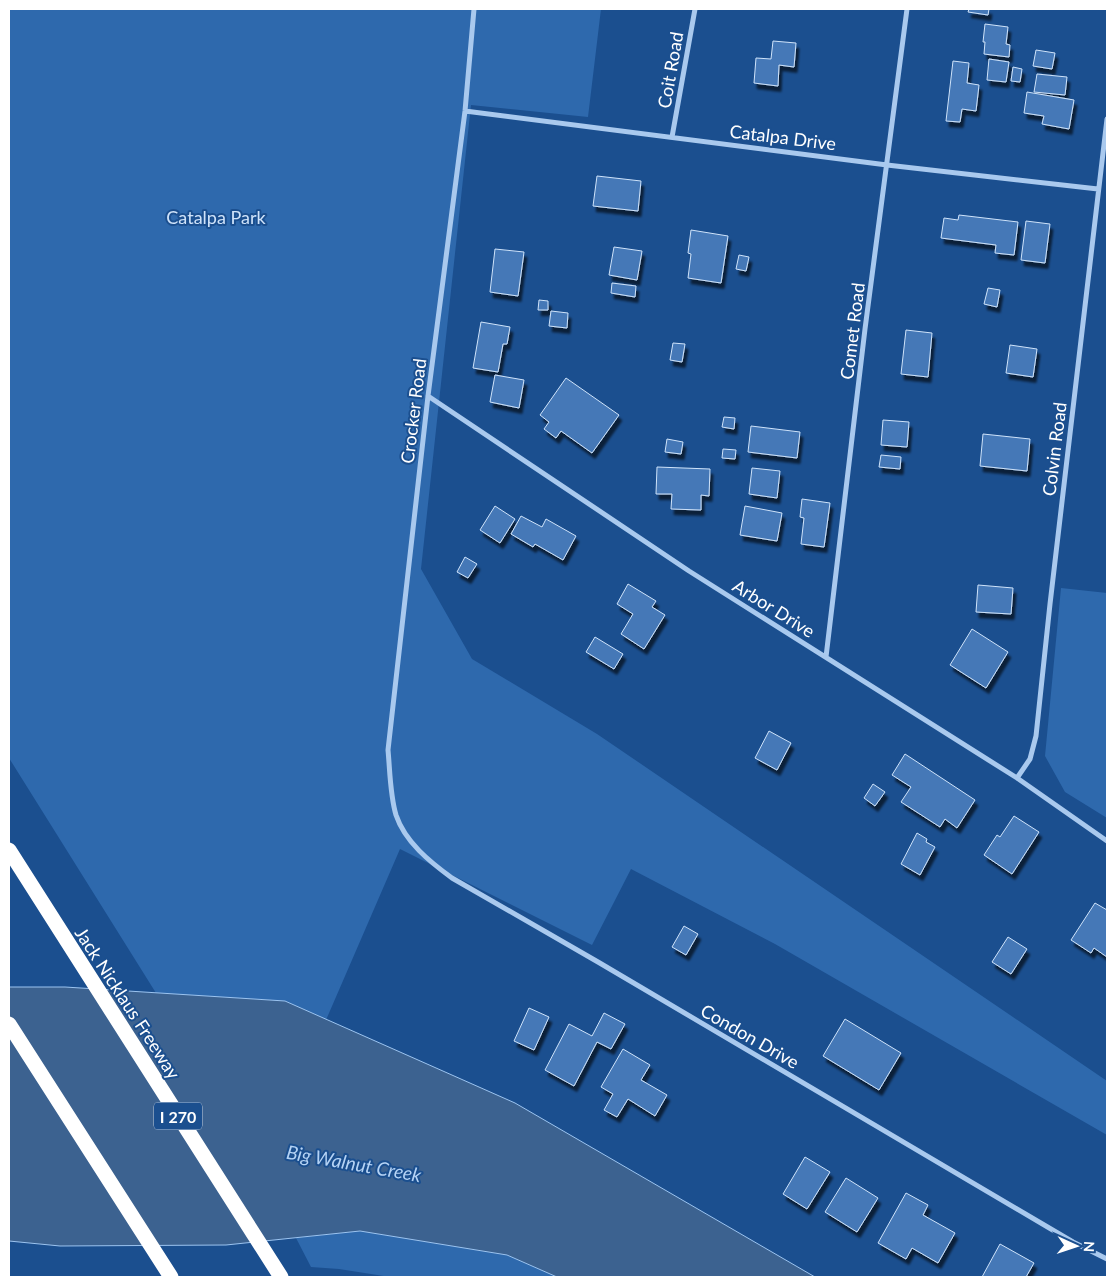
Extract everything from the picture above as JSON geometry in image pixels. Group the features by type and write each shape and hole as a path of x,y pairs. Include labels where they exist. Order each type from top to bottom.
{"highway":[{"name":"Jack Nicklaus Freeway","path":"9,850 281,1277"},
{"path":"9,1024 171,1277"}],"street":[{"name":"Crocker Road","path":"396,816 390,783 388,750 428,396 465,111 474,9"},
{"name":"Coit Road","path":"672,137 696,9"},
{"name":"Comet Road","path":"826,656 906,9"},
{"name":"Catalpa Drive","path":"465,111 887,165 1098,189"},
{"name":"Colvin Road","path":"1017,778 1030,759 1036,736 1107,119"},
{"name":"Arbor Drive","path":"428,396 689,571 1017,778 1107,841"},
{"name":"Condon Drive","path":"396,816 420,851 452,878 1073,1242 1107,1259"}],"green space":[{"name":"Catalpa Park","path":"9,9 601,9 588,117 471,105 421,569 472,659 597,734 1107,1081 1107,1135 775,944 631,869 592,945 400,849 326,1020 285,1001 156,993 9,758"},
{"path":"1061,588 1107,593 1107,818 1065,792 1045,756"},
{"path":"360,1231 507,1255 557,1277 390,1277 339,1269 311,1267 296,1238"}],"water":[{"name":"Big Walnut Creek","path":"9,987 65,987 285,1001 515,1103 815,1277 557,1277 507,1255 360,1231 226,1245 60,1246 9,1241"}],"building":[{"path":"969,9 989,9 988,15 968,12"},
{"path":"985,24 1008,27 1006,44 1010,45 1009,57 984,54"},
{"path":"773,41 796,43 794,67 779,65 778,86 754,83 756,58 771,59"},
{"path":"1036,50 1055,53 1052,69 1033,66"},
{"path":"989,59 1009,62 1006,82 987,80"},
{"path":"953,61 969,63 967,83 979,85 976,111 962,109 960,122 946,121"},
{"path":"1013,67 1022,69 1020,82 1011,81"},
{"path":"1037,74 1067,77 1065,95 1034,92"},
{"path":"1027,92 1074,100 1069,129 1042,124 1044,116 1024,113"},
{"path":"597,176 641,181 638,211 593,206"},
{"path":"959,215 1018,222 1014,255 995,253 996,245 941,238 944,218 958,220"},
{"path":"1026,221 1050,224 1045,263 1021,260"},
{"path":"691,230 728,236 721,283 688,278 691,254 688,253"},
{"path":"614,247 642,251 637,280 609,275"},
{"path":"495,249 524,252 518,296 490,292"},
{"path":"739,255 749,257 746,271 736,269"},
{"path":"612,283 636,286 635,297 611,293"},
{"path":"988,288 1000,290 997,307 984,304"},
{"path":"539,300 548,301 548,310 538,310"},
{"path":"551,311 568,313 567,328 549,326"},
{"path":"481,322 510,327 507,344 503,344 498,372 473,368"},
{"path":"906,330 932,333 928,377 901,374"},
{"path":"673,343 685,344 682,362 670,360"},
{"path":"1010,345 1037,349 1033,377 1006,373"},
{"path":"495,375 524,380 519,408 490,402"},
{"path":"566,378 619,415 592,453 561,431 556,438 544,429 549,422 540,415"},
{"path":"724,417 735,418 734,429 722,427"},
{"path":"883,420 909,422 907,447 881,445"},
{"path":"751,426 800,432 797,458 748,452"},
{"path":"983,434 1030,439 1027,471 980,466"},
{"path":"667,439 683,442 681,454 665,452"},
{"path":"723,449 736,450 735,459 722,458"},
{"path":"881,455 901,457 900,469 879,467"},
{"path":"657,467 710,469 709,496 701,495 701,510 671,509 672,494 656,494"},
{"path":"752,468 780,471 777,498 749,494"},
{"path":"802,499 830,503 824,547 801,544 804,518 800,517"},
{"path":"495,506 515,519 500,543 480,530"},
{"path":"745,506 782,513 777,541 740,535"},
{"path":"521,516 542,527 546,519 576,536 563,560 535,544 533,547 511,534"},
{"path":"465,557 477,564 468,578 457,572"},
{"path":"628,584 656,601 652,607 665,615 644,649 621,634 633,614 617,604"},
{"path":"978,585 1013,588 1011,614 976,612"},
{"path":"972,629 1008,652 986,688 950,665"},
{"path":"595,637 623,654 614,669 586,652"},
{"path":"769,731 791,743 777,770 755,758"},
{"path":"905,754 975,800 957,828 945,819 940,827 901,802 911,787 892,775"},
{"path":"873,784 885,792 875,806 864,798"},
{"path":"1014,816 1039,832 1012,874 984,855 997,835 1000,837"},
{"path":"917,833 927,839 926,842 935,847 920,875 901,864"},
{"path":"1095,903 1107,910 1107,957 1094,948 1091,953 1071,940"},
{"path":"684,926 698,934 686,955 672,947"},
{"path":"1008,937 1027,949 1011,974 992,962"},
{"path":"529,1008 549,1017 534,1050 514,1041"},
{"path":"604,1013 625,1024 611,1049 597,1042 574,1086 545,1070 569,1024 592,1036"},
{"path":"845,1019 901,1053 879,1090 823,1056"},
{"path":"623,1049 650,1065 641,1080 667,1095 655,1116 628,1099 617,1117 604,1110 613,1094 601,1087"},
{"path":"805,1157 830,1172 807,1209 783,1194"},
{"path":"846,1178 878,1198 857,1232 825,1212"},
{"path":"906,1193 928,1205 923,1215 955,1233 938,1263 912,1248 906,1259 878,1243"},
{"path":"1000,1244 1034,1263 1026,1277 982,1277"}]}
